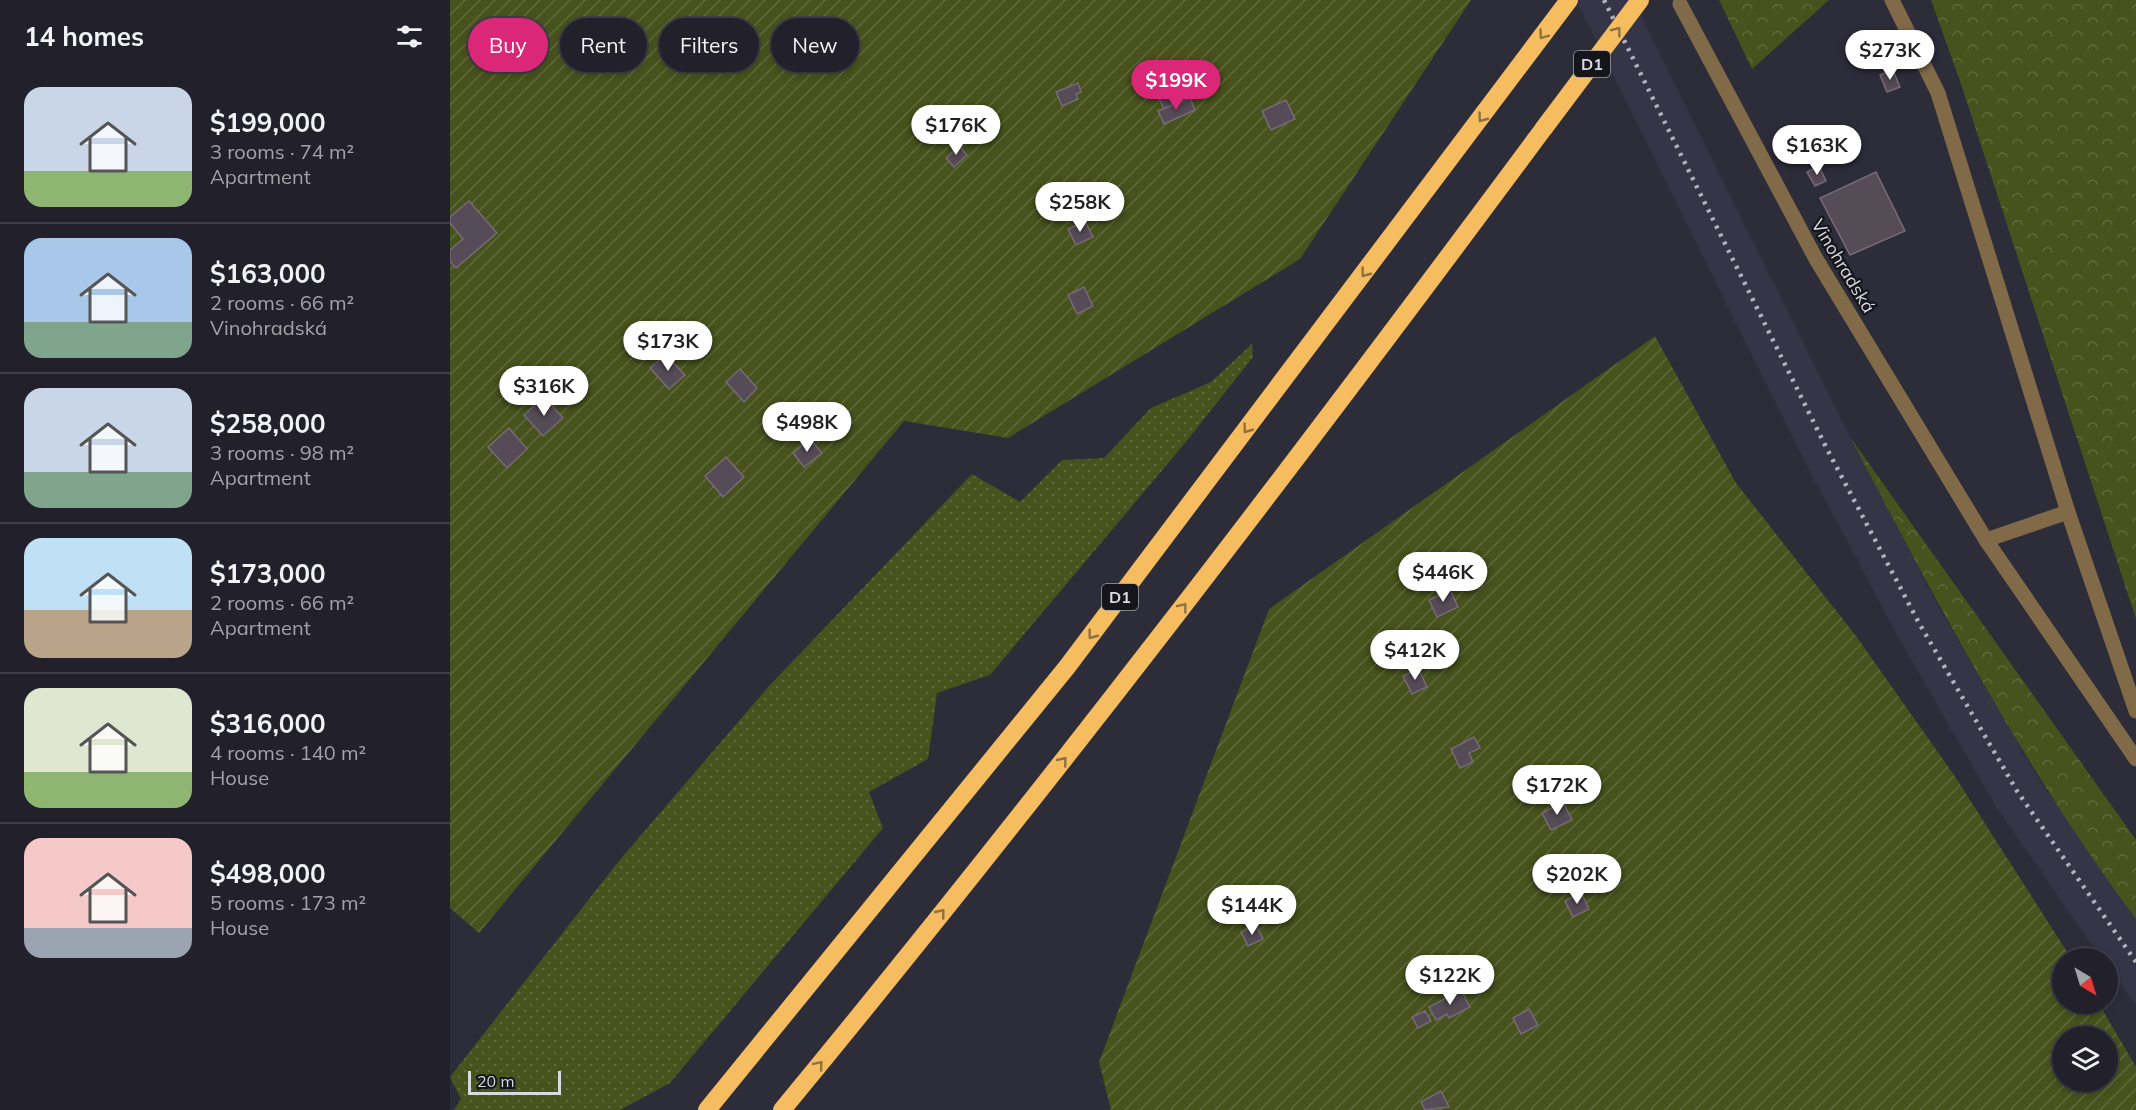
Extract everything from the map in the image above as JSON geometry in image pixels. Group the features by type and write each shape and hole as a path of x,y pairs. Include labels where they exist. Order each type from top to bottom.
{"highway":[{"name":"D1","path":"707,1110 1067,667 1569,0"},
{"name":"D1","path":"782,1110 1110,701 1334,412 1640,0"}],"street":[{"path":"1892,0 1938,93 2068,512 2136,711"},
{"name":"Vinohradská","path":"1680,4 1816,259 1986,540 2136,759"},
{"path":"1986,540 2068,512"}],"shaded area":[{"path":"1576,0 1633,0 1850,437 1941,611 2038,778 2136,919 2136,1005 2118,980 2118,948 2094,948 1995,805 1897,635 1804,460"}],"green space":[{"path":"450,0 1471,0 1300,259 1008,438 904,421 479,933 450,908"},
{"path":"1719,0 1829,0 1752,69"},
{"path":"1931,0 2136,0 2136,619 1961,84"},
{"path":"1655,336 1736,483 1856,636 1954,775 2065,948 2052,948 2052,1014 2105,1014 2112,1026 2052,1026 2052,1092 2118,1092 2118,1036 2136,1067 2136,1110 1111,1110 1099,1062 1269,609"},
{"path":"1252,344 1253,357 1185,443 990,675 937,693 928,759 869,792 883,828 670,1083 620,1110 454,1110 461,1099 450,1077 618,862 768,687 972,474 1020,502 1062,460 1104,458 1151,408 1211,382"},
{"path":"1850,437 2136,840 2136,919 2056,804 2019,744 1949,623"}],"building":[{"path":"1893,70 1900,87 1887,92 1880,75"},
{"path":"1078,83 1081,92 1076,94 1078,99 1062,106 1056,92"},
{"path":"1170,89 1176,104 1164,109 1157,94"},
{"path":"1190,98 1195,110 1164,124 1158,111"},
{"path":"1286,100 1295,119 1271,130 1262,111"},
{"path":"959,146 967,155 954,167 946,158"},
{"path":"1819,166 1826,181 1815,186 1807,172"},
{"path":"1876,172 1905,231 1850,255 1820,198"},
{"path":"469,201 497,233 456,268 450,261 450,250 463,239 450,223 450,217"},
{"path":"1085,221 1093,237 1076,245 1068,229"},
{"path":"1084,287 1093,306 1077,314 1068,295"},
{"path":"666,355 685,375 669,389 650,368"},
{"path":"515,369 531,386 514,402 498,385"},
{"path":"740,369 757,388 744,402 726,382"},
{"path":"544,397 563,418 543,436 524,415"},
{"path":"509,428 527,449 507,468 488,447"},
{"path":"810,439 822,453 804,467 793,453"},
{"path":"726,457 744,477 723,497 705,476"},
{"path":"1450,590 1458,607 1437,617 1429,600"},
{"path":"1418,668 1427,687 1412,694 1403,676"},
{"path":"1474,737 1480,748 1469,753 1473,762 1460,768 1451,749"},
{"path":"1563,802 1572,820 1551,830 1542,813"},
{"path":"1581,892 1589,909 1573,917 1565,901"},
{"path":"1256,925 1263,939 1248,946 1241,932"},
{"path":"1461,990 1470,1007 1449,1018 1447,1014 1436,1020 1429,1007"},
{"path":"1529,1009 1538,1025 1521,1034 1513,1018"},
{"path":"1425,1011 1431,1021 1418,1028 1412,1017"},
{"path":"1441,1091 1449,1107 1425,1110 1421,1102"}],"railway":[{"path":"1604,0 1827,449 1919,623 2017,791 2136,962"}]}
